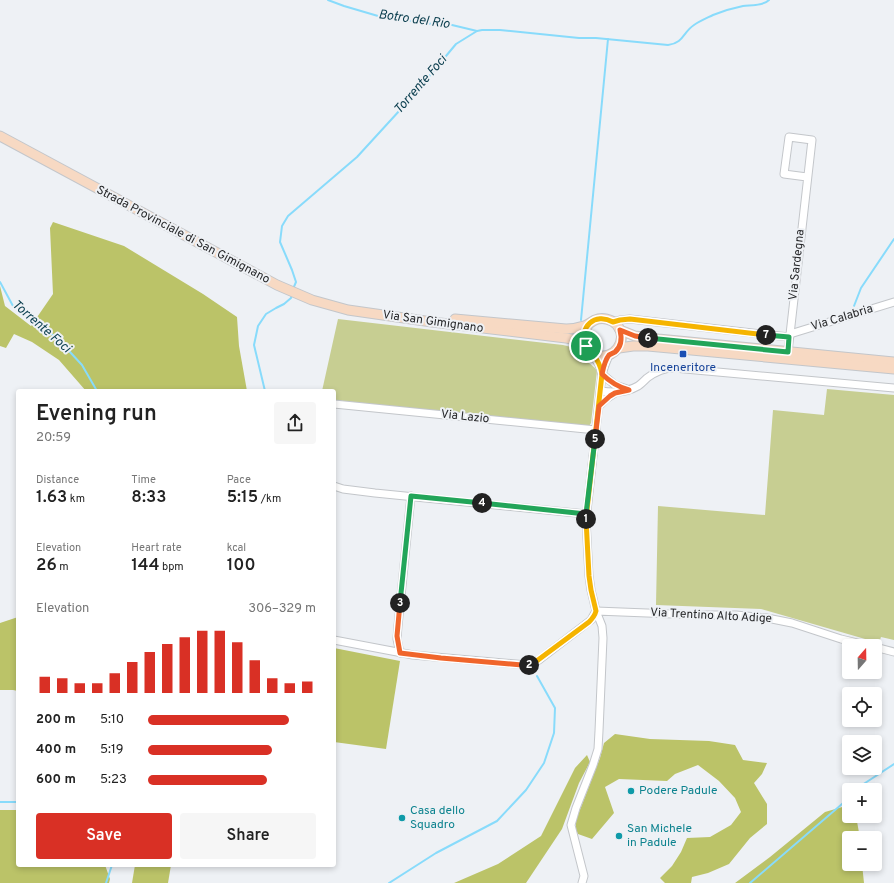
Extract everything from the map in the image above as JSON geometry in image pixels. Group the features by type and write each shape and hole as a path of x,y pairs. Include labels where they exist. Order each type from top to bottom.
{"main road":[{"name":"Strada Provinciale di San Gimignano","path":"0,136 281,287 306,298 341,308 374,314"},
{"name":"Via San Gimignano","path":"374,314 433,317 566,329 578,328 600,318 613,322"},
{"name":"Via San Gimignano","path":"374,314 561,337 572,339 600,356 609,355"},
{"path":"609,355 619,348 622,336 618,325 613,322"},
{"path":"588,324 583,337 589,350"},
{"path":"620,330 635,336 648,338 894,362"},
{"path":"619,348 648,346 894,370"}],"street":[{"name":"Via Sardegna","path":"788,352 812,140 788,137 784,174 807,177"},
{"name":"Via Calabria","path":"613,322 630,319 789,336 894,302"},
{"path":"589,350 599,364 602,374 615,389"},
{"path":"582,883 584,876 571,825 576,808 594,764 598,749 603,638 602,626 596,611 589,576 586,514 602,374 609,355"},
{"path":"601,389 622,388 629,390 637,387 657,372 671,368 894,388"},
{"path":"599,406 615,389"},
{"name":"Via Lazio","path":"336,404 596,430"},
{"path":"336,487 368,492 586,514"},
{"path":"400,653 398,626 411,496"},
{"path":"336,640 400,653 529,665 589,622 596,611"},
{"name":"Via Trentino Alto Adige","path":"596,611 698,615 744,615 792,623 842,639"},
{"path":"882,649 894,652"}],"green space":[{"path":"53,222 124,246 203,294 237,317 239,346 247,389 84,389 59,360 32,342 14,334 6,348 0,346 0,286 5,306 31,326 53,294 50,228"},
{"path":"338,319 563,345 576,350 597,371 591,423 589,426 336,400 336,389 322,389"},
{"path":"827,389 894,395 894,640 881,637 880,639 865,639 761,609 656,605 658,506 765,515 773,410 824,415"},
{"path":"16,618 16,691 0,690 0,623"},
{"path":"336,648 400,661 386,749 336,742"},
{"path":"615,734 650,739 709,741 735,745 743,760 767,763 762,774 754,783 767,804 767,824 750,838 729,864 708,873 692,877 691,883 665,883 660,878 672,866 681,852 687,838 710,837 731,825 741,812 735,798 719,781 698,765 675,774 667,781 619,779 605,787 614,813 592,839 578,834 576,830 576,820 600,758 604,743"},
{"path":"587,755 590,762 579,783 562,829 526,883 454,883 498,864 541,836 575,768"},
{"path":"842,807 842,823 857,823 859,831 842,831 842,871 863,871 864,883 735,883 770,857 825,812"},
{"path":"0,810 16,810 16,867 106,867 110,879 109,883 0,883"},
{"path":"135,867 171,867 168,883 132,883"}],"waterway":[{"name":"Botro del Rio","path":"328,0 378,16 432,24 452,25 477,31"},
{"name":"Torrente Foci","path":"293,289 296,282 280,242 282,226 288,216 357,157 411,98 456,44 477,31 500,30 668,45 677,42 690,28 713,15 743,6 760,4 769,0"},
{"path":"581,320 608,39"},
{"path":"854,306 861,288 894,239"},
{"name":"Torrente Foci","path":"0,282 13,306 58,339 82,365 96,389"},
{"name":"Torrente Foci","path":"265,389 254,345 258,326 266,314 284,304 291,298 292,294"},
{"path":"389,883 436,853 497,821 526,790 544,763 554,733 555,708 537,676"},
{"path":"865,783 894,764"},
{"path":"0,802 16,802"},
{"path":"750,883 842,804"},
{"path":"106,883 111,867"}],"place":[{"name":"Inceneritore","path":"683,354"},
{"name":"Podere Padule","path":"631,791"},
{"name":"Casa dello Squadro","path":"402,818"},
{"name":"San Michele in Padule","path":"619,836"}],"route":[{"path":"586,346 583,337 588,324 600,318 605,318 613,322 630,319 789,337 788,352 648,338 635,336 620,330 622,336 619,348 609,355 602,374 618,387 629,390 615,393 599,406 586,514 411,496 397,634 400,653 529,665 534,663 589,622 594,616 596,611 589,576 586,514 602,374 597,361 586,346"}]}
